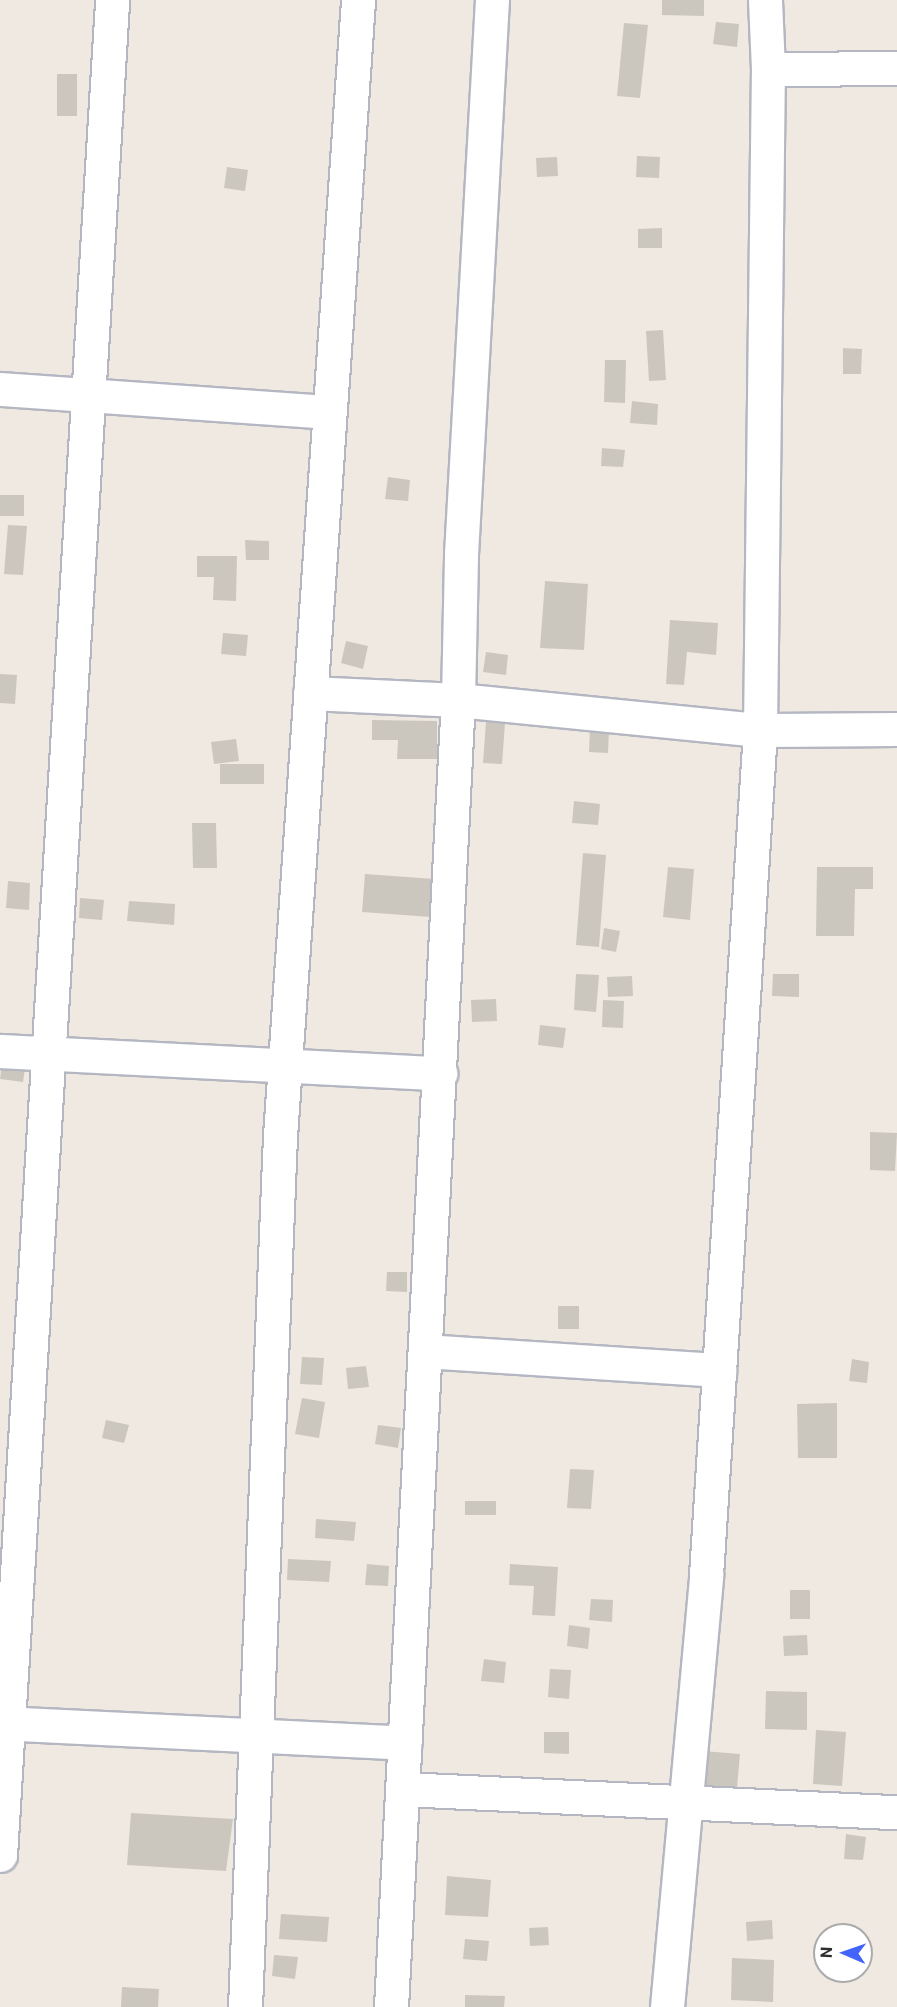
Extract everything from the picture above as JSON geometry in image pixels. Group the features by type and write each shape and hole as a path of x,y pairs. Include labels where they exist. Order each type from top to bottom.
{"street":[{"path":"0,1855 4,1723 112,0"},
{"path":"245,2007 285,1066 358,0"},
{"path":"390,2007 440,1073 458,700 461,554 492,0"},
{"path":"667,2007 683,1801 706,1575 760,730 768,69 765,0"},
{"path":"768,69 897,68"},
{"path":"0,389 328,412"},
{"path":"310,693 458,700 760,730 897,729"},
{"path":"0,1051 440,1073"},
{"path":"425,1351 719,1370"},
{"path":"4,1723 405,1743"},
{"path":"403,1789 897,1812"}],"building":[{"path":"662,0 704,0 704,16 662,15"},
{"path":"716,22 739,24 737,47 713,44"},
{"path":"624,23 648,25 640,98 617,96"},
{"path":"57,74 77,74 77,116 57,116"},
{"path":"637,156 660,157 659,178 636,177"},
{"path":"557,157 558,176 537,177 536,158"},
{"path":"227,167 248,170 245,191 224,188"},
{"path":"662,228 662,248 638,248 638,229"},
{"path":"663,330 666,380 649,381 646,331"},
{"path":"843,348 862,349 861,374 843,374"},
{"path":"605,360 626,360 625,403 604,402"},
{"path":"632,401 658,404 657,425 630,423"},
{"path":"602,448 625,450 623,467 601,466"},
{"path":"388,477 410,480 408,501 385,499"},
{"path":"0,495 24,495 24,516 0,516"},
{"path":"8,525 27,526 23,575 4,574"},
{"path":"245,540 269,541 269,560 246,560"},
{"path":"197,556 237,556 236,601 213,600 214,577 197,577"},
{"path":"545,581 588,584 584,650 540,648"},
{"path":"670,620 718,623 716,655 687,652 684,685 666,684"},
{"path":"223,633 248,635 246,656 221,654"},
{"path":"346,641 368,646 363,669 341,663"},
{"path":"486,652 508,655 506,675 483,672"},
{"path":"0,674 17,675 15,704 0,703"},
{"path":"372,720 437,721 437,759 397,759 398,740 372,740"},
{"path":"486,722 505,723 502,764 483,763"},
{"path":"590,729 609,730 608,753 589,752"},
{"path":"236,739 239,761 214,764 211,742"},
{"path":"220,764 264,764 264,784 220,784"},
{"path":"574,801 600,804 598,825 572,823"},
{"path":"192,823 216,823 217,868 193,868"},
{"path":"583,853 606,855 599,947 576,945"},
{"path":"668,867 694,869 690,920 663,917"},
{"path":"817,867 873,867 873,889 855,889 854,936 816,936"},
{"path":"365,874 434,879 431,917 362,912"},
{"path":"8,881 30,883 29,910 6,908"},
{"path":"80,898 104,900 102,920 79,918"},
{"path":"129,901 175,904 174,925 127,921"},
{"path":"604,928 620,931 616,952 601,949"},
{"path":"576,974 599,975 596,1012 574,1010"},
{"path":"773,974 799,974 799,997 772,996"},
{"path":"632,976 633,996 608,997 607,977"},
{"path":"496,999 497,1021 472,1022 471,1000"},
{"path":"603,1000 624,1001 623,1028 602,1027"},
{"path":"540,1025 566,1028 563,1048 538,1045"},
{"path":"3,1058 26,1061 23,1082 0,1079"},
{"path":"870,1132 897,1133 895,1171 870,1170"},
{"path":"387,1272 407,1272 407,1292 386,1291"},
{"path":"558,1306 579,1306 579,1329 558,1329"},
{"path":"302,1357 324,1358 322,1385 300,1384"},
{"path":"852,1359 869,1362 867,1383 849,1381"},
{"path":"366,1366 369,1387 348,1389 346,1368"},
{"path":"302,1398 325,1402 319,1438 295,1434"},
{"path":"837,1403 837,1458 798,1458 797,1404"},
{"path":"106,1420 129,1425 124,1443 102,1438"},
{"path":"378,1425 401,1428 398,1448 375,1444"},
{"path":"570,1469 594,1470 591,1509 567,1508"},
{"path":"465,1501 496,1501 496,1515 465,1515"},
{"path":"316,1519 356,1522 354,1541 315,1538"},
{"path":"288,1559 331,1561 329,1582 287,1580"},
{"path":"367,1564 389,1566 388,1586 365,1585"},
{"path":"510,1564 558,1567 555,1616 532,1615 534,1586 509,1585"},
{"path":"790,1590 810,1590 810,1619 790,1619"},
{"path":"591,1599 613,1600 612,1622 589,1620"},
{"path":"569,1625 590,1628 588,1649 567,1646"},
{"path":"807,1635 808,1655 784,1656 783,1636"},
{"path":"484,1659 506,1662 504,1683 481,1681"},
{"path":"550,1669 571,1670 569,1699 548,1697"},
{"path":"766,1691 807,1692 807,1730 765,1729"},
{"path":"816,1730 846,1732 842,1786 813,1784"},
{"path":"544,1732 569,1732 569,1754 544,1753"},
{"path":"703,1751 740,1754 737,1788 701,1785"},
{"path":"131,1813 233,1819 226,1871 127,1865"},
{"path":"846,1834 866,1837 863,1860 844,1859"},
{"path":"447,1876 491,1880 488,1917 445,1915"},
{"path":"281,1914 329,1917 327,1942 279,1939"},
{"path":"772,1920 773,1939 747,1941 746,1922"},
{"path":"548,1927 549,1945 530,1946 529,1928"},
{"path":"465,1939 489,1941 487,1961 463,1959"},
{"path":"274,1955 298,1957 295,1979 272,1976"},
{"path":"732,1958 774,1960 773,2002 731,2000"},
{"path":"122,1987 159,1989 158,2007 121,2007"},
{"path":"465,1995 505,1996 504,2007 465,2007"}]}
